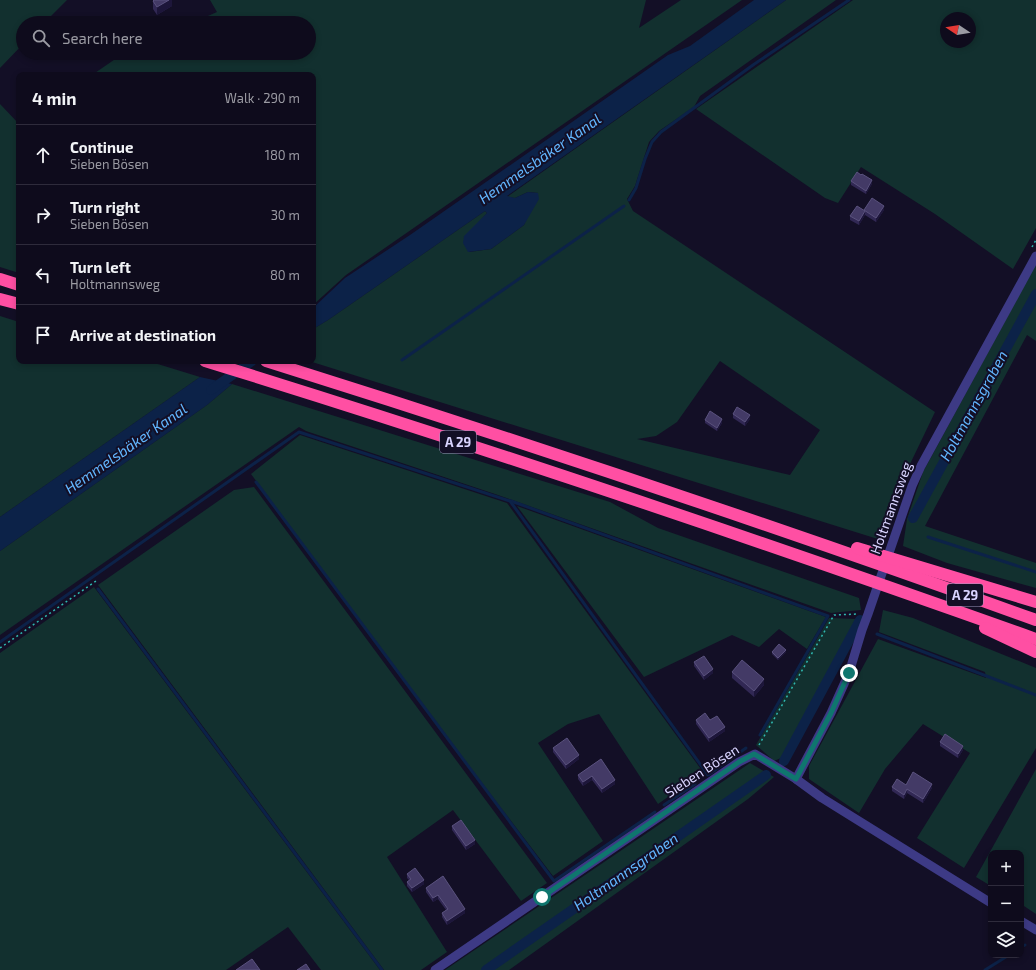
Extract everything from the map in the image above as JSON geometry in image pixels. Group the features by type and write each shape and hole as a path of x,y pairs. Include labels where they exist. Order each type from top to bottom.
{"highway":[{"path":"0,279 16,284"},
{"path":"0,299 16,303"},
{"name":"A 29","path":"215,364 574,479 913,595 1036,639"},
{"name":"A 29","path":"276,364 373,394 774,528 855,551 897,565 1036,620"},
{"path":"897,565 1036,602"},
{"path":"913,595 1036,652"}],"street":[{"name":"Holtmannsweg","path":"796,779 831,713 849,673 862,630 912,486 921,466 1036,256"},
{"name":"Sieben Bösen","path":"435,970 739,762 754,754 796,779 822,798 988,900"},
{"path":"1023,922 1036,930"}],"path":[{"path":"0,648 96,582"},
{"path":"754,754 834,615 868,614"}],"green space":[{"path":"0,0 67,0 51,16 16,16 16,51 0,68"},
{"path":"210,0 646,0 639,28 681,0 742,0 346,275 316,302 316,72 96,72 114,60 316,60 316,16 208,16 217,12"},
{"path":"786,0 836,0 700,96 694,107 659,131 649,142 635,186 627,199 633,211 935,412 887,512 881,540 316,363 316,327 485,211 487,213 478,223 469,252 491,249 524,225 538,193 528,192 515,198 507,197","holes":["720,361 820,430 790,475 637,439 656,436 677,422"]},
{"path":"853,0 1036,0 1036,228 1013,269 935,214 861,167 838,203 825,198 696,109"},
{"path":"0,104 16,121 16,272 0,267"},
{"path":"1036,264 1036,341 1027,335 925,526 1036,563 1036,588 947,563 903,546 907,519 923,472"},
{"path":"0,316 16,321 16,364 158,364 200,377 0,517"},
{"path":"232,384 610,502 658,528 859,598 861,610 831,613 495,494 306,431 299,427 0,635 0,551 207,405"},
{"path":"300,435 507,503 703,772 658,804 599,714 568,724 538,743 603,841 553,876 251,474"},
{"path":"254,487 547,883 521,901 453,810 387,857 447,952 421,970 384,970 98,585 234,490"},
{"path":"517,506 826,617 807,649 779,629 759,647 732,635 644,677"},
{"path":"94,587 380,970 321,970 288,927 226,970 0,970 0,653"},
{"path":"883,610 913,618 1036,668 1036,748 964,868 917,838 970,753 923,724 885,769 859,813 809,779 809,766 878,639 986,678 985,672 879,632"},
{"path":"829,618 857,619 781,758 774,761 756,745"},
{"path":"750,763 774,777 748,799 509,970 445,970"},
{"path":"1036,769 1036,914 1024,906 1024,850 991,850"},
{"path":"988,855 988,884 976,877"}],"water":[{"path":"754,0 786,0 507,196 515,198 528,192 538,193 539,199 524,225 491,249 468,252 463,243 464,236 487,213 485,211 316,327 316,305 345,278 410,235 668,55 690,46"},
{"path":"200,377 232,384 207,405 0,551 0,517"}],"building":[{"path":"169,0 157,7 153,1"},
{"path":"857,172 872,180 866,191 851,181"},
{"path":"872,198 884,206 876,218 864,210"},
{"path":"857,206 865,211 859,221 850,216"},
{"path":"737,407 750,415 745,422 733,414"},
{"path":"710,411 722,419 717,428 705,420"},
{"path":"779,644 786,650 778,658 772,652"},
{"path":"704,656 713,669 704,676 694,662"},
{"path":"742,660 764,679 754,691 732,672"},
{"path":"705,713 710,720 717,716 725,727 709,738 696,720"},
{"path":"945,734 963,746 958,754 940,742"},
{"path":"567,738 579,755 566,765 553,748"},
{"path":"601,759 615,780 602,789 592,776 583,782 578,775"},
{"path":"913,772 932,784 923,799 907,789 904,795 892,787 897,779 906,785"},
{"path":"461,820 475,840 466,846 452,826"},
{"path":"415,868 424,880 412,888 407,882 411,879 407,874"},
{"path":"443,876 465,909 447,921 442,913 448,909 438,895 433,898 426,888"},
{"path":"252,959 260,970 236,970"},
{"path":"306,964 310,970 297,970"}],"waterway":[{"path":"629,200 636,188 652,142 661,132 753,65 849,0"},
{"path":"402,360 624,206"},
{"name":"Holtmannsgraben","path":"913,518 1036,294"},
{"name":"Hemmelsbäker Kanal","path":"211,390 248,364"},
{"path":"0,642 299,432 510,501 708,775 746,748"},
{"path":"256,482 554,881 655,812"},
{"path":"511,501 828,616 760,735"},
{"path":"928,537 1036,572"},
{"path":"98,589 382,970"},
{"name":"Holtmannsgraben","path":"784,761 860,620"},
{"path":"877,634 1036,695"},
{"name":"Holtmannsgraben","path":"486,970 766,775"},
{"path":"664,805 695,784"},
{"path":"985,970 1004,958"}],"route":[{"path":"542,897 739,762 754,754 796,779 831,713 849,673"}]}
